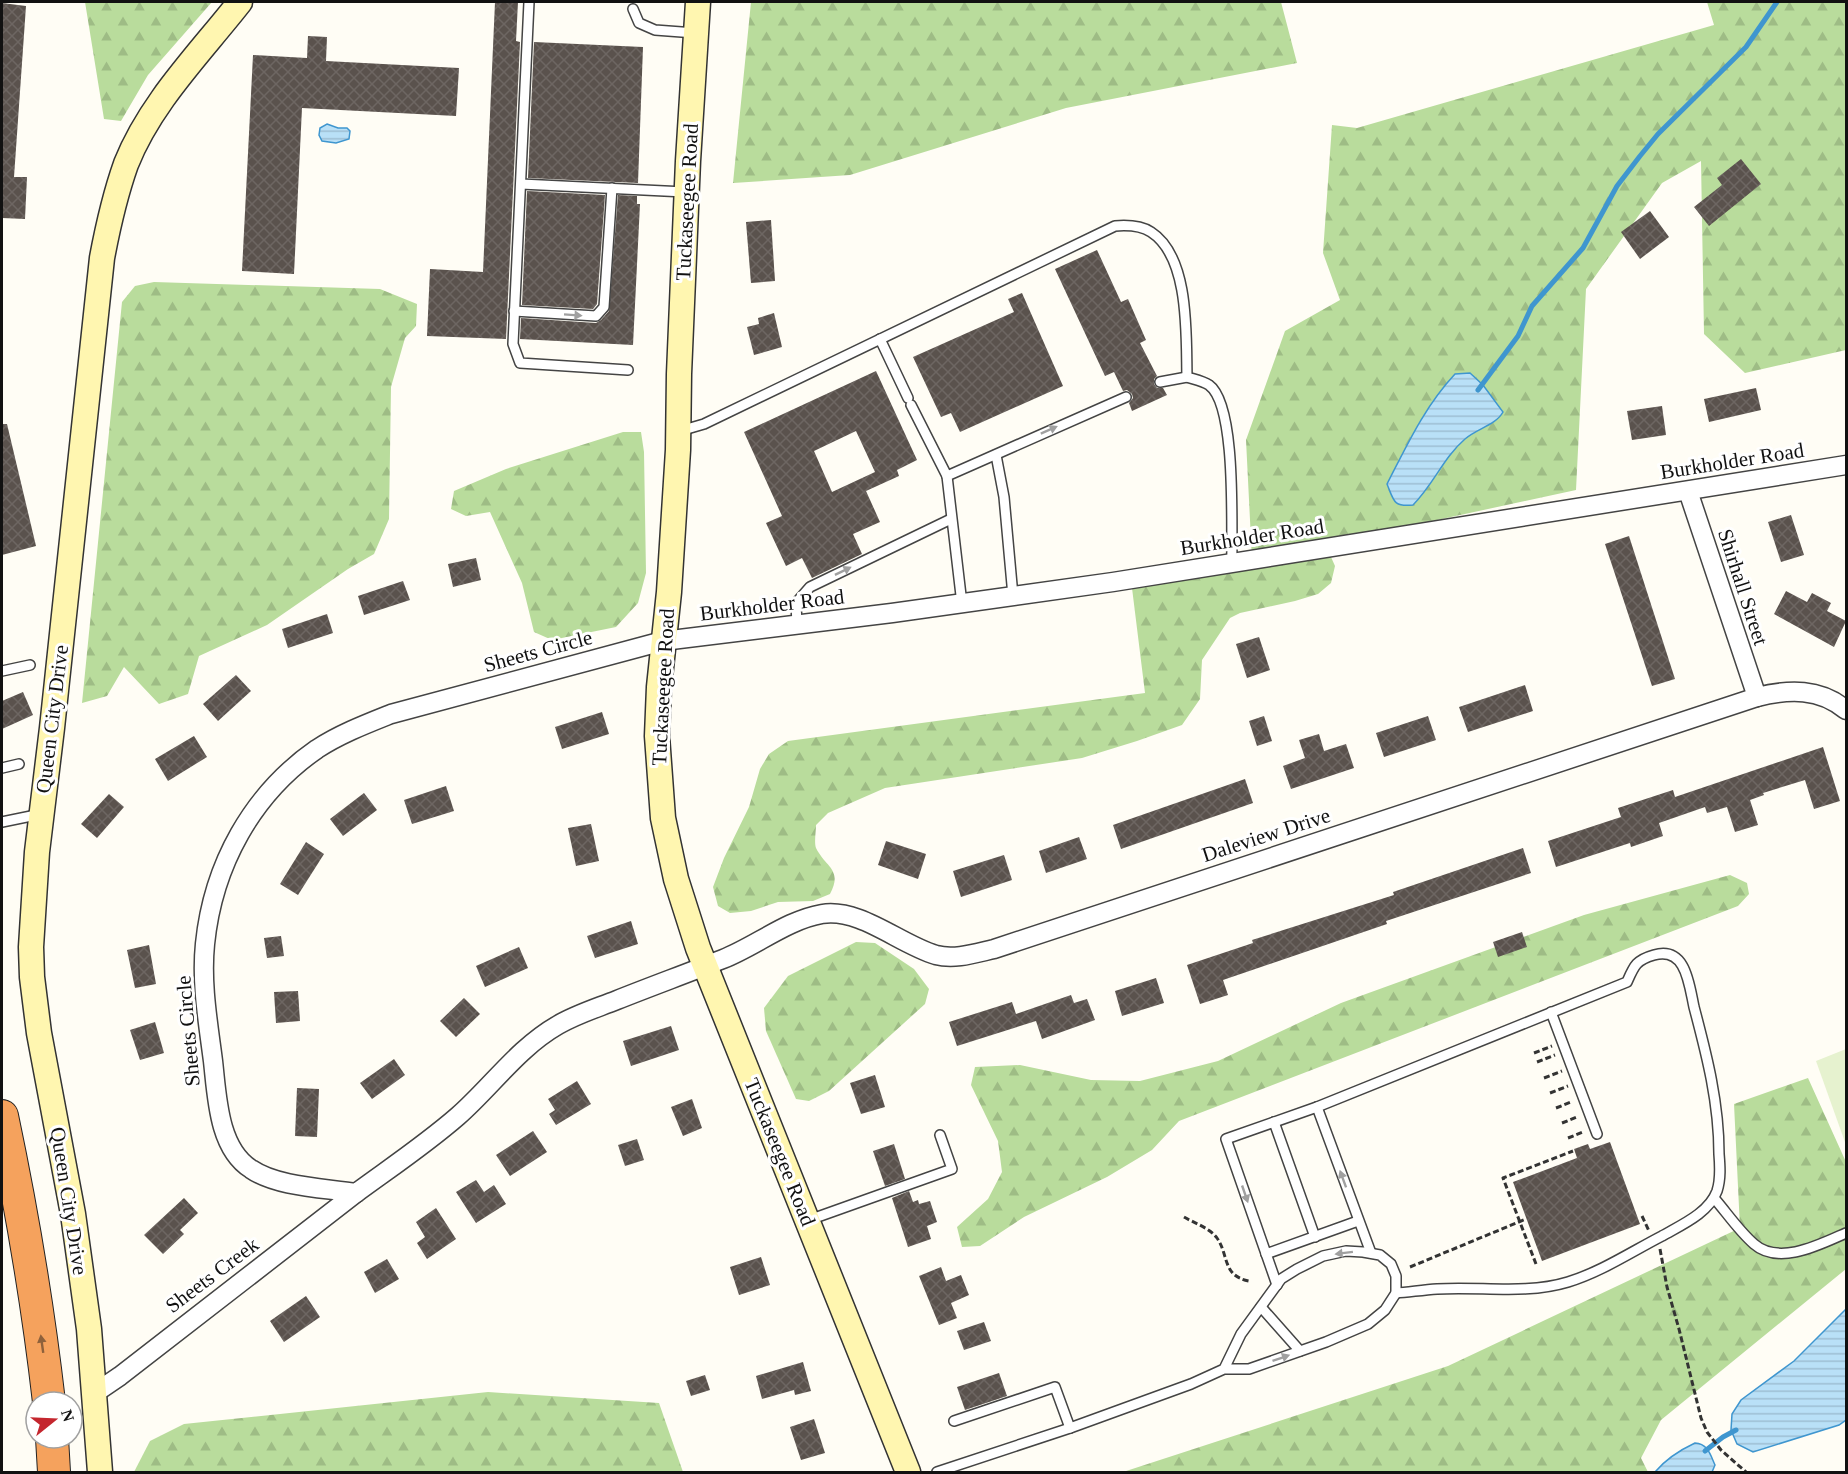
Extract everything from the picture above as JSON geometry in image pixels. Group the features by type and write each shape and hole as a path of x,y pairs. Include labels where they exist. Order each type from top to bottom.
{"highway":[{"path":"2,1116 21,1209 48,1390"},
{"path":"53,1450 54,1473"}],"street":[{"name":"Queen City Drive","path":"100,1473 89,1329 73,1214 39,1033 32,977 31,946 41,814 102,258 112,210 127,163 149,121 168,92 240,2"},
{"name":"Tuckaseegee Road","path":"698,2 687,192 678,432 669,592 663,641 657,736 663,818 676,879 705,966 908,1473"},
{"name":"Burkholder Road","path":"663,641 962,603 1232,564 1846,465"},
{"name":"Shirhall Street","path":"1688,491 1757,697"},
{"name":"Sheets Circle","path":"356,1193 267,1178 250,1169 239,1159 224,1129 216,1094 206,1001 205,944 211,907 236,841 267,792 286,773 318,748 354,729 391,714 663,641"},
{"name":"Daleview Drive","path":"705,966 802,920 832,914 854,917 913,946 937,955 966,955 994,949 1757,697 1777,692 1803,691 1824,696 1846,710"},
{"path":"356,1193 445,1127 529,1046 558,1025 705,966"},
{"name":"Sheets Creek","path":"95,1393 356,1193"}],"lane":[{"path":"529,2 513,344 520,363 628,370"},
{"path":"633,9 639,23 655,30 696,33"},
{"path":"521,184 687,192"},
{"path":"514,311 596,316 603,308 612,188"},
{"path":"678,432 704,424 1115,226 1133,225 1150,231 1164,243 1174,263 1185,298 1187,377"},
{"path":"880,339 898,379 913,400 918,418 947,476 962,603"},
{"path":"1160,382 1187,377 1209,386 1219,399 1225,415 1230,453 1232,564"},
{"path":"947,476 1126,397"},
{"path":"996,454 1004,497 1013,596"},
{"path":"797,625 796,603 810,587 951,519"},
{"path":"2,671 30,665"},
{"path":"2,768 19,764"},
{"path":"2,822 41,814"},
{"path":"1276,1285 1226,1139 1317,1107 1627,982 1634,965 1647,957 1663,952 1674,955 1687,976 1712,1075 1719,1124 1718,1189 1704,1209 1686,1222 1599,1270 1567,1282 1532,1289 1437,1289 1396,1293"},
{"path":"1551,1012 1598,1134"},
{"path":"1317,1107 1371,1253"},
{"path":"1274,1122 1315,1237"},
{"path":"807,1220 952,1169 940,1135"},
{"path":"1713,1198 1755,1245 1774,1253 1799,1251 1846,1233"},
{"path":"1266,1254 1358,1221"},
{"path":"938,1473 1191,1384 1224,1369 1249,1369 1326,1342 1368,1324 1385,1310 1396,1293 1396,1276 1391,1264 1380,1255 1346,1251 1323,1256 1281,1279 1241,1334 1224,1369"},
{"path":"1261,1307 1300,1351"},
{"path":"954,1421 1055,1387 1070,1428"}],"path":[{"path":"1534,1053 1564,1046"},
{"path":"1537,1062 1564,1046"},
{"path":"1544,1078 1572,1067"},
{"path":"1550,1093 1578,1082"},
{"path":"1536,1264 1503,1178 1573,1151"},
{"path":"1642,1216 1662,1255 1667,1287 1701,1418 1707,1432 1721,1450 1746,1473"},
{"path":"1184,1217 1212,1232 1218,1239 1233,1275 1240,1280 1249,1281"},
{"path":"1410,1267 1527,1219"}],"green space":[{"path":"85,2 212,2 148,75 121,121 104,119"},
{"path":"751,2 1281,2 1297,63 1066,108 850,175 733,183"},
{"path":"1707,2 1846,2 1846,350 1745,373 1704,334 1701,161 1662,183 1586,289 1576,490 1252,560 1246,440 1285,331 1340,300 1323,253 1332,125 1357,128 1714,25"},
{"path":"154,282 380,289 417,304 416,326 405,338 391,387 389,519 374,554 348,569 267,625 199,656 188,694 159,704 124,667 107,696 82,703 122,302 135,286"},
{"path":"623,432 641,432 644,452 646,573 638,603 616,627 552,640 534,632 522,583 490,512 466,516 451,509 454,491 506,469"},
{"path":"1331,557 1335,566 1331,583 1318,594 1240,613 1230,618 1202,660 1200,699 1182,725 1082,758 885,788 828,813 816,825 816,848 834,874 834,886 830,894 813,901 778,902 751,911 730,913 718,906 713,887 724,858 749,807 760,769 769,754 788,741 1145,693 1132,588"},
{"path":"1730,875 1747,883 1749,894 1738,906 1179,1121 1152,1150 1107,1177 1024,1217 980,1246 962,1247 957,1227 988,1199 1002,1172 998,1141 971,1085 975,1067 1020,1065 1091,1080 1140,1081 1218,1061 1341,1003 1584,915"},
{"path":"856,942 875,943 914,969 929,989 925,1004 829,1091 809,1101 796,1099 766,1031 764,1008 788,976"},
{"path":"1846,1049 1846,1145 1816,1061"},
{"path":"1808,1078 1846,1162 1846,1269 1661,1420 1641,1458 1648,1472 1123,1472 1448,1366 1740,1228 1734,1104"},
{"path":"488,1392 659,1403 683,1472 134,1472 150,1441 184,1424"}],"water":[{"path":"327,124 347,128 350,131 349,139 336,143 322,141 319,135 320,128"},
{"path":"1470,373 1483,385 1503,412 1496,420 1457,446 1413,505 1398,504 1393,499 1387,484 1409,440 1444,386 1455,374"},
{"path":"1846,1309 1846,1420 1839,1425 1753,1452 1737,1444 1731,1430 1732,1414 1741,1400 1794,1361"},
{"path":"1695,1443 1703,1445 1710,1453 1715,1465 1712,1472 1655,1472 1673,1455"}],"building":[{"path":"495,2 518,2 516,41 520,42 506,339 427,336 430,269 483,272"},
{"path":"2,3 26,6 14,177 27,177 25,219 2,218"},
{"path":"308,36 327,37 326,61 459,68 456,116 302,108 294,274 242,271 253,55 307,58"},
{"path":"534,42 643,47 638,183 528,178"},
{"path":"1741,159 1761,184 1709,226 1694,207 1722,185 1717,178"},
{"path":"527,191 605,195 597,304 593,309 522,305"},
{"path":"618,195 637,196 637,204 640,204 633,345 520,339 521,318 596,323 609,311"},
{"path":"1650,211 1669,237 1640,259 1621,232"},
{"path":"771,220 775,281 751,283 746,222"},
{"path":"1097,250 1121,302 1128,299 1146,340 1140,343 1157,376 1154,384 1157,388 1163,388 1167,395 1132,411 1129,403 1133,398 1132,394 1127,390 1123,391 1114,372 1105,376 1055,269"},
{"path":"1022,293 1063,386 960,432 951,413 941,417 913,357 1014,312 1008,299"},
{"path":"774,313 782,347 754,355 747,327 759,324 758,318"},
{"path":"876,371 917,460 897,470 899,476 866,491 880,522 853,534 862,554 812,578 802,558 786,566 766,523 782,516 744,432","holes":["856,431 875,472 832,492 814,451"]},
{"path":"1756,388 1761,410 1709,422 1704,399"},
{"path":"1662,406 1666,435 1632,440 1627,411"},
{"path":"2,424 7,424 36,546 2,555"},
{"path":"1791,515 1804,555 1781,562 1768,522"},
{"path":"1629,536 1675,679 1652,686 1605,544"},
{"path":"476,558 481,580 453,587 448,564"},
{"path":"403,581 410,600 364,615 358,596"},
{"path":"1786,591 1807,602 1812,593 1831,603 1827,611 1846,621 1834,647 1774,614"},
{"path":"327,614 333,633 288,648 282,629"},
{"path":"1259,637 1270,670 1247,678 1236,644"},
{"path":"236,675 251,691 218,721 203,704"},
{"path":"1525,685 1533,711 1468,732 1459,707"},
{"path":"23,692 33,715 2,729 2,701"},
{"path":"602,712 609,734 562,749 555,727"},
{"path":"1264,716 1272,741 1257,746 1249,721"},
{"path":"1428,716 1436,740 1384,757 1376,733"},
{"path":"1319,734 1324,751 1346,744 1354,768 1291,789 1283,766 1305,758 1299,740"},
{"path":"194,736 207,757 168,781 155,759"},
{"path":"1823,747 1840,801 1814,809 1805,780 1763,793 1764,795 1750,800 1758,825 1735,832 1727,807 1707,813 1705,807 1659,823 1663,836 1631,847 1630,843 1556,867 1548,841 1621,817 1618,808 1673,790 1675,797"},
{"path":"1245,779 1253,803 1121,849 1113,825"},
{"path":"446,786 454,811 412,824 404,800"},
{"path":"364,793 377,810 343,836 330,819"},
{"path":"109,794 124,807 97,838 81,824"},
{"path":"591,824 599,861 576,866 568,828"},
{"path":"1079,837 1087,859 1046,873 1039,851"},
{"path":"886,841 926,854 918,879 878,865"},
{"path":"306,842 324,854 298,895 280,884"},
{"path":"1523,848 1531,873 1386,921 1387,924 1223,980 1228,995 1200,1004 1187,965 1253,943 1252,940 1394,895 1393,892"},
{"path":"1004,855 1012,880 961,897 953,871"},
{"path":"631,921 638,944 595,958 587,936"},
{"path":"1522,932 1527,947 1498,957 1493,942"},
{"path":"281,936 284,956 267,958 264,938"},
{"path":"149,945 156,984 135,988 127,950"},
{"path":"519,947 528,968 485,987 476,966"},
{"path":"1156,978 1164,1003 1122,1016 1115,991"},
{"path":"298,991 300,1021 276,1023 274,992"},
{"path":"1071,995 1074,1003 1087,999 1095,1020 1042,1039 1036,1021 957,1046 949,1022 1012,1002 1016,1014"},
{"path":"464,998 480,1014 456,1037 440,1021"},
{"path":"155,1022 164,1053 140,1060 130,1030"},
{"path":"671,1026 679,1050 631,1066 623,1041"},
{"path":"394,1059 405,1075 372,1099 360,1083"},
{"path":"875,1075 885,1107 861,1114 850,1083"},
{"path":"577,1081 591,1104 556,1125 549,1114 555,1110 548,1099"},
{"path":"297,1088 319,1089 317,1137 295,1136"},
{"path":"692,1099 702,1128 683,1136 671,1107"},
{"path":"533,1131 547,1152 510,1176 496,1155"},
{"path":"637,1139 644,1160 625,1166 618,1145"},
{"path":"1610,1142 1640,1224 1542,1261 1513,1182 1577,1158 1574,1149 1588,1144 1590,1149"},
{"path":"894,1144 905,1179 885,1186 873,1151"},
{"path":"476,1180 484,1192 494,1185 506,1204 476,1223 456,1192"},
{"path":"909,1191 913,1202 918,1200 919,1204 930,1201 937,1222 927,1226 931,1239 908,1247 892,1198"},
{"path":"184,1198 198,1213 180,1230 184,1234 163,1254 144,1235"},
{"path":"436,1208 456,1239 427,1259 417,1243 425,1237 416,1222"},
{"path":"761,1257 770,1285 739,1295 730,1267"},
{"path":"387,1259 399,1279 375,1293 364,1272"},
{"path":"941,1267 946,1281 961,1275 969,1295 951,1303 957,1318 939,1325 919,1276"},
{"path":"306,1296 320,1317 284,1342 270,1321"},
{"path":"984,1322 991,1341 964,1350 957,1331"},
{"path":"803,1362 811,1391 795,1395 794,1390 762,1399 756,1376"},
{"path":"999,1373 1007,1396 965,1410 957,1387"},
{"path":"705,1375 710,1390 691,1396 686,1381"},
{"path":"814,1419 825,1453 801,1460 790,1427"}],"waterway":[{"path":"1478,390 1518,336 1532,306 1583,248 1617,186 1640,156 1658,134 1746,47 1777,2"},
{"path":"1705,1451 1736,1430"}]}
